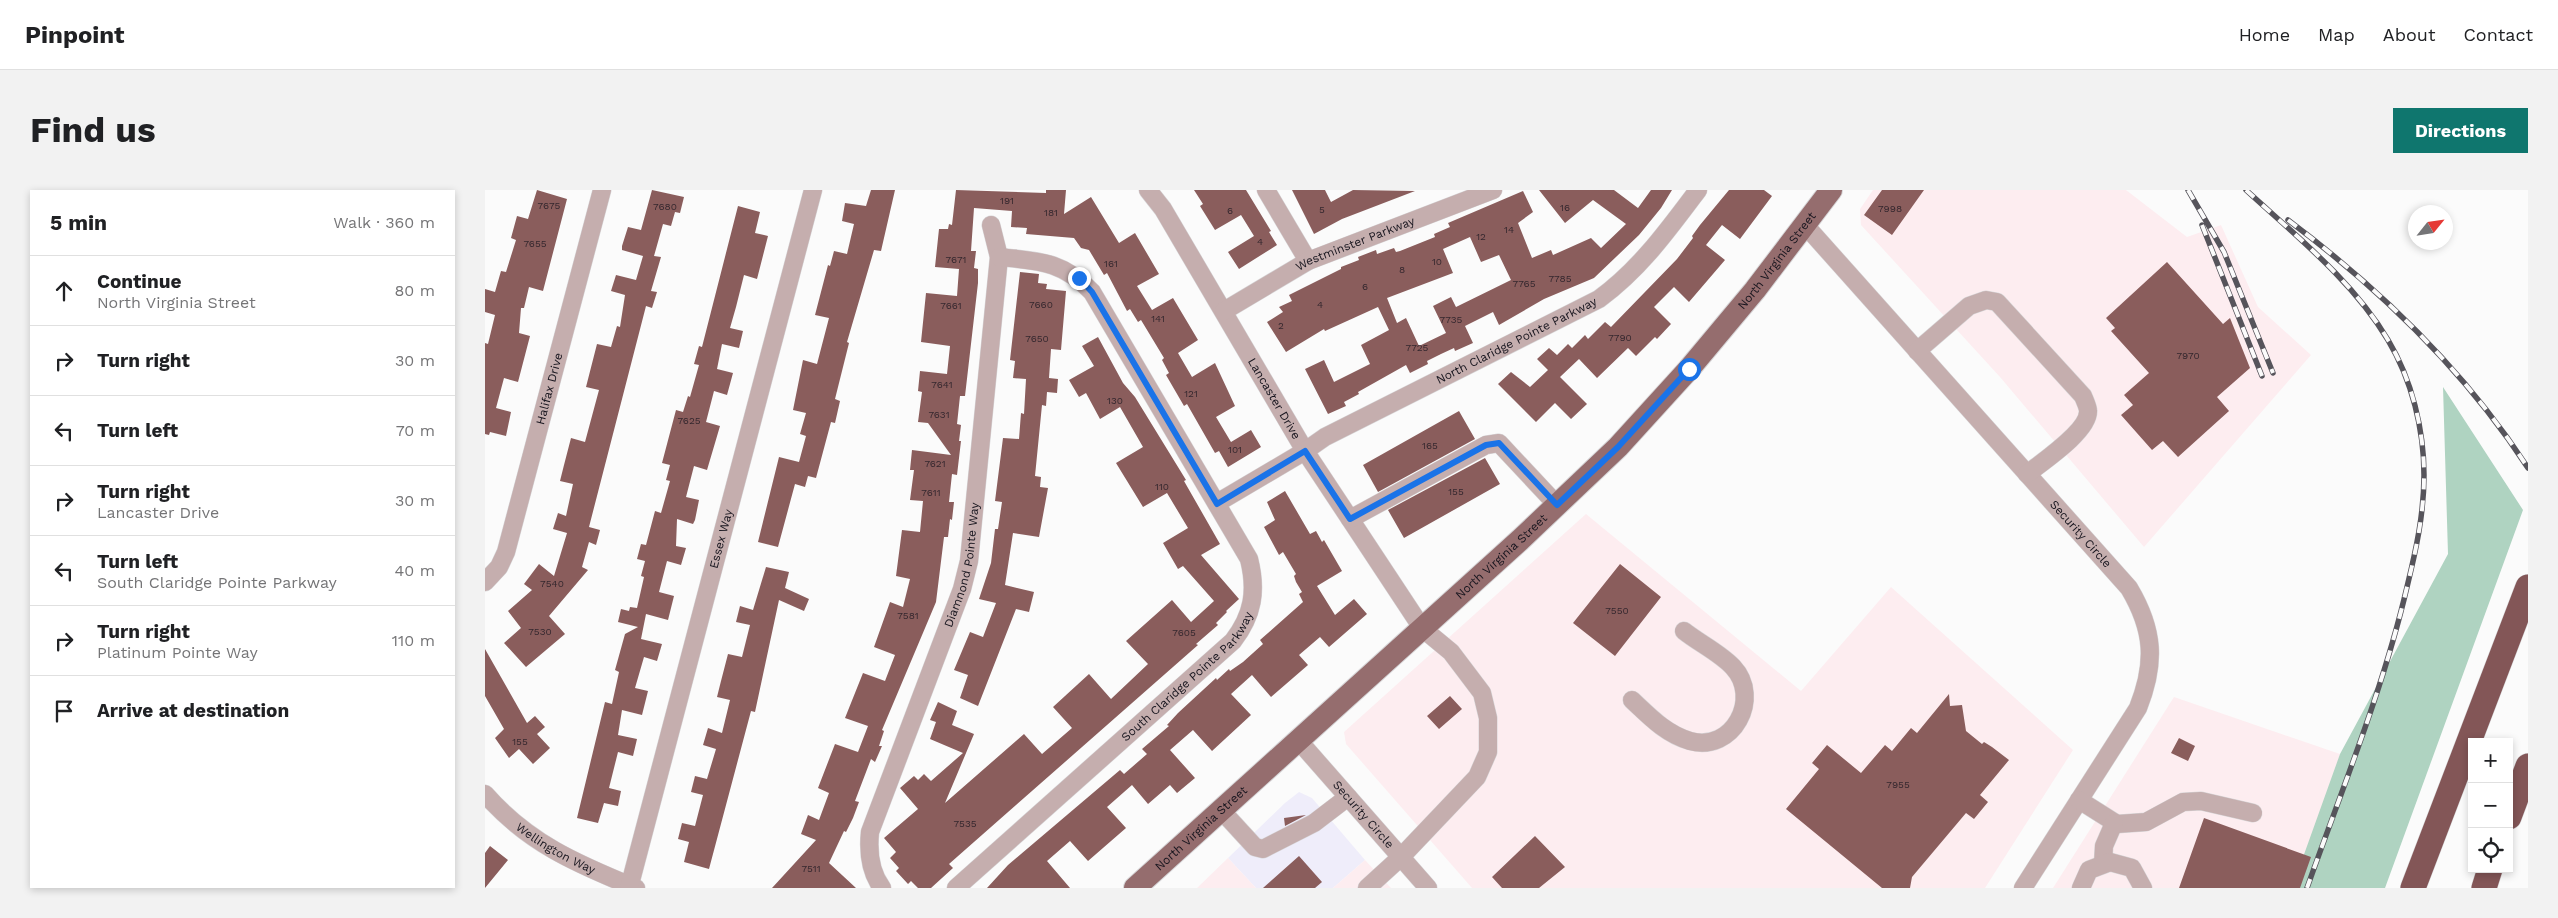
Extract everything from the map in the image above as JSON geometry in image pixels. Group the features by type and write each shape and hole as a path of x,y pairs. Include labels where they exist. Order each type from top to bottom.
{"highway":[{"path":"2413,888 2524,598"},
{"path":"2513,806 2528,766"},
{"path":"2513,823 2528,802"},
{"path":"2484,888 2489,873"}],"main road":[{"name":"North Virginia Street","path":"1135,888 1557,505 1618,447 1689,369 1831,190"}],"street":[{"name":"Halifax Drive","path":"485,582 499,567 506,552 602,190"},
{"name":"Essex Way","path":"632,887 813,190"},
{"name":"Lancaster Drive","path":"1148,190 1163,208 1305,451 1422,628 1451,652 1482,693 1488,718 1488,752 1477,777 1401,858 1367,888"},
{"path":"1266,190 1308,261"},
{"name":"Westminster Parkway","path":"1223,311 1308,261 1493,190"},
{"name":"North Claridge Pointe Parkway","path":"1305,451 1325,437 1599,299 1618,285 1656,246 1697,190"},
{"name":"Diamnond Pointe Way","path":"882,888 872,868 869,832 962,589 969,561 999,257 991,225"},
{"name":"Security Circle","path":"1805,225 2129,588 2140,606 2150,644 2150,667 2146,687 2138,708 2023,888"},
{"name":"South Claridge Pointe Parkway","path":"957,888 1233,641 1244,626 1251,610 1254,592 1249,559 1092,292 1079,278 1056,265 999,257"},
{"path":"1917,351 1969,306 1986,300 1997,302 2023,328 2083,396 2089,410 2086,421 2071,438 2027,474"},
{"path":"1350,519 1486,445 1499,443 1557,505"},
{"path":"1217,504 1305,451"},
{"path":"1632,700 1666,731 1692,741 1713,742 1733,730 1745,708 1744,690 1734,668 1684,631"},
{"name":"Security Circle","path":"1298,740 1428,888"},
{"name":"Wellington Way","path":"485,794 510,820 542,844 563,857 632,887"},
{"path":"1221,810 1255,847 1263,849 1314,823 1348,797"},
{"path":"2079,800 2117,824 2146,822 2183,802 2201,801 2253,813"},
{"path":"2103,864 2104,846 2114,822"},
{"path":"2081,888 2089,870 2110,862 2132,868 2143,888"}],"shaded area":[{"path":"1873,190 2126,190 2187,237 2221,225 2258,307 2311,355 2144,547 2000,377 1861,225 1860,209"},
{"path":"1586,514 1801,691 1891,587 2073,750 1985,888 1472,888 1346,744 1344,732"},
{"path":"2174,697 2340,754 2311,860 2300,888 2053,888"},
{"path":"1299,792 1312,798 1365,860 1333,888 1256,888 1228,858"},
{"path":"1228,858 1256,888 1197,888"},
{"path":"1365,860 1391,888 1333,888"}],"green space":[{"path":"2443,387 2523,510 2385,888 2292,888 2340,754 2448,554"}],"building":[{"path":"537,190 567,199 543,291 529,287 524,308 521,308 519,333 530,336 518,382 504,378 496,408 511,412 506,436 490,432 489,435 485,434 485,343 488,344 495,315 485,312 485,289 495,292 501,271 506,272 516,240 511,238 517,216 528,219"},
{"path":"652,190 684,197 680,213 675,212 671,226 663,224 654,256 661,257 651,291 657,292 652,308 646,306 589,527 600,530 596,545 589,542 582,567 588,570 549,616 565,634 526,667 504,643 521,628 508,611 532,590 524,584 539,564 554,576 567,533 553,529 558,513 566,516 573,484 560,481 564,465 571,438 585,442 599,390 586,387 597,344 611,347 617,326 620,327 625,295 611,291 616,275 636,280 643,256 622,250 622,246 628,227 641,230"},
{"path":"871,190 895,190 881,251 874,250 847,342 849,343 835,399 840,401 835,423 831,422 816,478 808,476 805,487 795,484 778,547 758,542 779,457 799,462 806,436 800,434 806,413 793,410 803,360 817,364 829,318 815,315 828,265 830,266 834,251 847,254 854,224 842,221 845,203 866,206"},
{"path":"956,190 1046,193 1046,190 1066,190 1064,214 1091,197 1119,243 1135,233 1159,274 1137,286 1152,310 1173,298 1198,340 1178,353 1192,377 1215,363 1235,406 1216,417 1231,442 1251,430 1261,447 1228,467 1219,451 1215,453 1187,404 1184,406 1166,375 1169,373 1162,360 1164,358 1141,320 1138,322 1130,309 1127,311 1107,273 1104,275 1089,250 1081,248 1074,238 1026,234 1027,228 1011,227 1012,211 974,208 971,251 976,251 974,268 978,269 978,283 965,396 960,396 957,424 961,425 959,441 961,441 957,475 952,474 949,502 954,502 952,520 950,519 948,537 944,537 936,602 882,730 884,731 879,746 882,746 875,762 871,759 855,801 859,802 853,818 846,832 844,831 829,863 856,888 772,888 816,840 801,834 808,815 819,820 829,793 818,788 835,744 858,752 868,726 845,718 863,673 885,681 895,655 874,647 890,602 903,607 910,579 896,576 902,530 920,532 923,501 910,500 914,470 910,470 912,450 951,455 928,423 918,422 922,392 918,391 920,371 947,374 950,346 921,342 926,293 957,296 959,269 935,267 939,229 948,229 949,224 952,225"},
{"path":"1194,190 1246,190 1271,231 1269,232 1277,245 1239,269 1228,252 1254,236 1241,215 1215,230 1200,206 1203,204"},
{"path":"1292,190 1325,190 1331,202 1353,190 1415,191 1342,219 1314,234"},
{"path":"1539,190 1614,190 1638,208 1651,190 1672,190 1661,208 1639,235 1594,278 1544,299 1499,325 1493,312 1465,326 1473,343 1455,351 1454,348 1441,354 1427,361 1428,364 1410,373 1406,365 1358,392 1359,394 1344,402 1346,406 1328,414 1305,369 1324,360 1334,382 1370,364 1361,345 1389,330 1378,307 1325,331 1324,329 1286,352 1267,322 1283,312 1279,307 1292,301 1289,295 1341,269 1341,267 1359,260 1358,257 1376,250 1377,254 1394,248 1396,252 1400,251 1435,237 1434,234 1450,227 1448,223 1523,191 1533,212 1518,223 1532,258 1551,250 1553,255 1591,238 1601,248 1626,224 1593,200 1565,223","holes":["1470,237 1481,262 1499,255 1511,280 1456,307 1451,297 1433,306 1446,333 1419,346 1406,318 1397,323 1387,298 1453,273 1443,249"]},
{"path":"1729,190 1764,190 1772,196 1740,239 1722,225 1706,245 1725,260 1689,302 1674,287 1654,307 1671,324 1657,339 1655,337 1636,356 1628,348 1597,378 1579,359 1560,377 1587,404 1571,419 1555,403 1536,422 1498,384 1511,372 1530,387 1548,370 1537,359 1549,348 1557,355 1568,344 1572,348 1585,335 1588,339 1605,322 1611,327 1677,259 1700,225"},
{"path":"1882,190 1924,190 1892,235 1864,215"},
{"path":"738,206 760,212 755,233 768,236 757,279 744,275 730,328 743,331 739,348 722,344 717,369 733,373 727,395 714,391 706,422 720,426 707,470 694,466 686,497 699,500 695,520 693,524 677,519 676,546 686,548 681,565 667,561 659,592 674,596 668,620 646,614 641,639 662,644 657,661 644,657 635,688 648,691 642,715 622,710 618,735 637,739 633,756 618,752 609,788 621,791 618,806 604,803 598,823 577,818 605,702 612,704 619,672 615,670 625,634 638,627 618,622 621,609 629,611 630,607 637,608 644,577 641,576 645,561 637,559 641,544 646,545 655,511 661,513 670,481 666,480 670,465 662,463 676,410 683,412 688,396 690,397 699,365 694,364 699,346 702,347"},
{"path":"2167,262 2223,324 2230,318 2250,368 2217,397 2229,411 2178,457 2163,441 2152,450 2121,415 2133,405 2124,395 2149,373 2111,331 2115,328 2106,318"},
{"path":"1020,272 1039,274 1038,283 1047,284 1046,289 1066,291 1061,350 1051,349 1049,378 1058,379 1057,393 1047,392 1046,406 1042,405 1035,476 1041,477 1040,487 1048,488 1039,537 1013,533 1005,585 1034,592 1029,612 1016,609 978,706 960,698 968,675 954,670 970,632 983,637 996,603 979,599 991,563 995,529 998,529 1002,502 995,501 1003,438 1019,439 1021,413 1024,414 1026,379 1013,378 1015,361 1010,360"},
{"path":"1098,337 1123,383 1135,397 1186,480 1184,481 1220,544 1201,555 1239,599 1216,623 1218,625 1196,644 1198,645 949,864 953,868 931,888 918,888 911,881 908,884 896,871 899,868 890,858 896,852 884,838 918,809 900,788 914,776 918,780 924,774 931,781 963,753 930,739 936,722 930,720 938,702 957,711 952,725 974,734 945,803 1024,734 1042,754 1072,728 1053,707 1089,674 1111,699 1148,664 1126,641 1172,600 1191,622 1214,601 1183,566 1178,569 1163,543 1188,528 1167,493 1143,507 1116,463 1143,447 1120,407 1100,419 1086,393 1079,397 1069,380 1094,366 1082,346"},
{"path":"1459,411 1475,439 1378,492 1363,465"},
{"path":"1485,458 1500,484 1404,538 1388,510"},
{"path":"1285,491 1310,534 1316,531 1322,542 1324,540 1342,571 1317,586 1335,615 1354,599 1367,614 1329,647 1320,637 1299,655 1308,665 1271,697 1252,675 1231,694 1251,715 1212,751 1193,730 1170,750 1195,778 1177,793 1170,785 1148,804 1132,785 1107,807 1126,828 1088,861 1070,841 1047,861 1070,888 987,888 1008,865 1120,770 1124,774 1147,754 1142,749 1169,726 1167,725 1178,713 1216,678 1217,680 1229,669 1230,671 1243,662 1263,644 1260,640 1303,602 1299,594 1302,592 1294,576 1296,574 1283,552 1279,555 1264,527 1275,520 1267,502"},
{"path":"1620,564 1661,597 1615,656 1573,623"},
{"path":"766,567 789,572 785,588 809,599 804,611 779,600 755,712 751,711 709,869 684,862 689,842 678,839 682,823 695,826 703,795 691,792 695,776 707,779 716,749 703,745 708,728 722,733 730,700 717,697 728,654 742,657 750,625 736,622 740,606 753,610"},
{"path":"485,649 527,723 535,716 545,727 537,734 550,748 533,764 519,749 509,758 495,738 504,729 485,696"},
{"path":"1949,694 1950,706 1962,705 1966,731 1982,744 1984,742 2009,760 1980,795 1988,802 1974,819 1966,813 1912,877 1910,888 1882,888 1786,809 1819,769 1812,763 1827,745 1861,773 1885,745 1892,751 1911,728 1917,733"},
{"path":"1450,696 1462,709 1439,729 1427,716"},
{"path":"2179,738 2195,746 2188,761 2171,753"},
{"path":"1306,815 1285,826 1284,818"},
{"path":"2204,818 2311,857 2300,888 2179,888"},
{"path":"1535,836 1565,867 1539,888 1502,888 1492,877"},
{"path":"490,846 508,860 485,888 485,853"},
{"path":"1299,856 1322,882 1315,888 1263,888"}],"railway":[{"path":"2188,190 2224,252 2273,373"},
{"path":"2246,190 2323,260 2358,298 2374,319 2388,340 2404,372 2415,406 2422,441 2423,504 2419,532 2397,625 2361,739 2307,888"},
{"path":"2288,220 2355,274 2419,334 2477,398 2528,468"},
{"path":"2202,225 2262,376"}],"route":[{"path":"1079,278 1092,292 1217,504 1305,451 1350,519 1486,445 1499,443 1557,505 1618,447 1689,369"}]}
